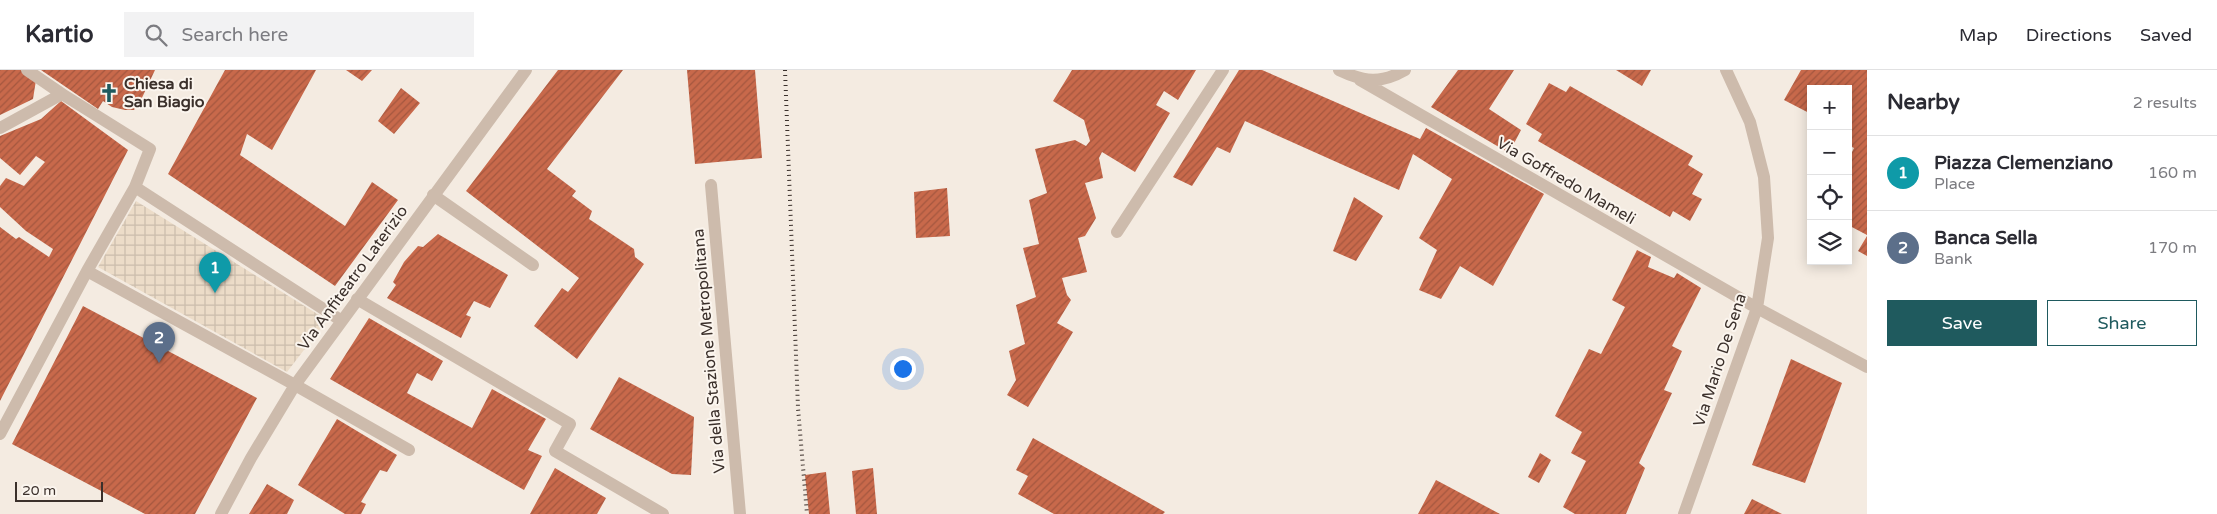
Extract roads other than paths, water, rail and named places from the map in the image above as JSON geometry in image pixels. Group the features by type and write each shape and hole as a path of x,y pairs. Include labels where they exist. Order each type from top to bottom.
{"street":[{"path":"0,434 87,271 135,187 150,149 62,94 28,70"},
{"name":"Via Anfiteatro Laterizio","path":"221,514 251,458 295,385 526,70"},
{"path":"1117,232 1223,70"},
{"name":"Via Goffredo Mameli","path":"1339,70 1360,80 1757,308 1867,367"},
{"path":"1360,80 1392,77 1406,70"},
{"name":"Via Mario De Sena","path":"1684,514 1757,308 1768,238 1764,177 1750,122 1726,70"},
{"path":"0,128 62,94"},
{"name":"Via della Stazione Metropolitana","path":"710,186 740,514"},
{"path":"135,187 342,321"},
{"path":"433,196 533,265"},
{"path":"87,271 409,450"},
{"path":"357,299 570,424 555,451 663,514"}],"railway":[{"path":"785,70 798,408 807,514"}],"place":[{"name":"Chiesa di San Biagio","path":"109,93"},
{"name":"Piazza Clemenziano","path":"215,293"},
{"name":"Banca Sella","path":"159,363"}]}
